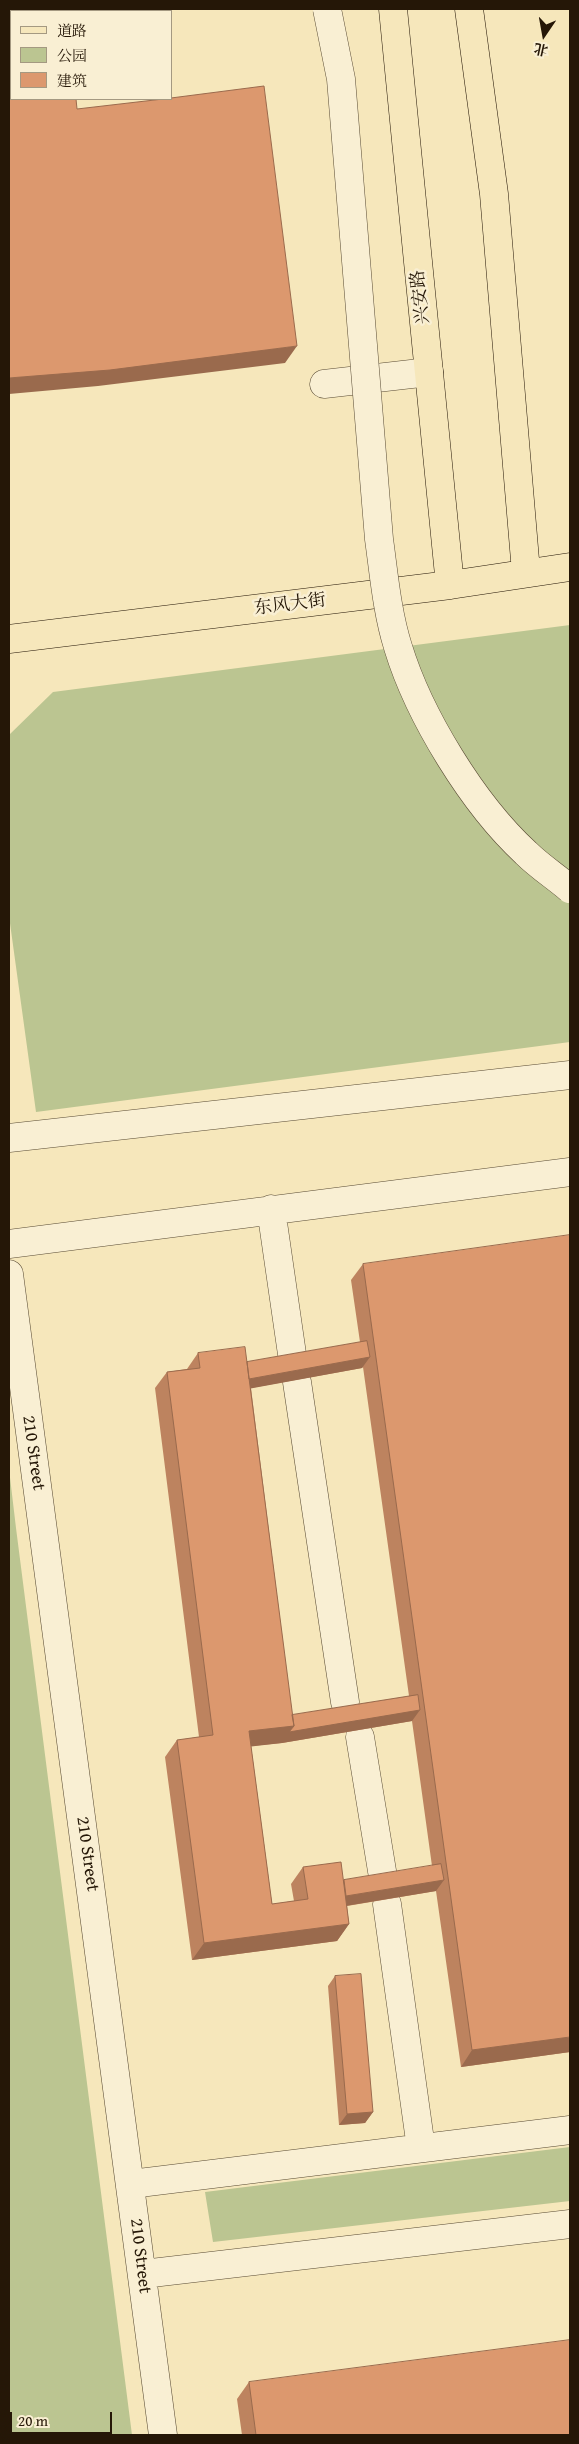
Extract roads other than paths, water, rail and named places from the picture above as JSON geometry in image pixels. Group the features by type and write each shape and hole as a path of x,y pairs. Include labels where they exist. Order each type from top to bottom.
{"main road":[{"name":"兴安路","path":"393,9 450,585"},
{"path":"470,9 494,194 526,572"},
{"name":"东风大街","path":"9,639 450,585 526,572 570,567"}],"lane":[{"path":"327,9 341,79 379,539 388,604 398,648 423,709 455,764 490,813 526,853 570,889"},
{"path":"324,384 429,372"},
{"path":"9,1138 570,1075"},
{"path":"9,1244 570,1172"},
{"path":"271,1209 345,1702"},
{"name":"210 Street","path":"9,1274 164,2435"},
{"path":"360,1737 382,1877"},
{"path":"387,1904 421,2148"},
{"path":"131,2184 570,2130"},
{"path":"143,2274 570,2224"}]}
